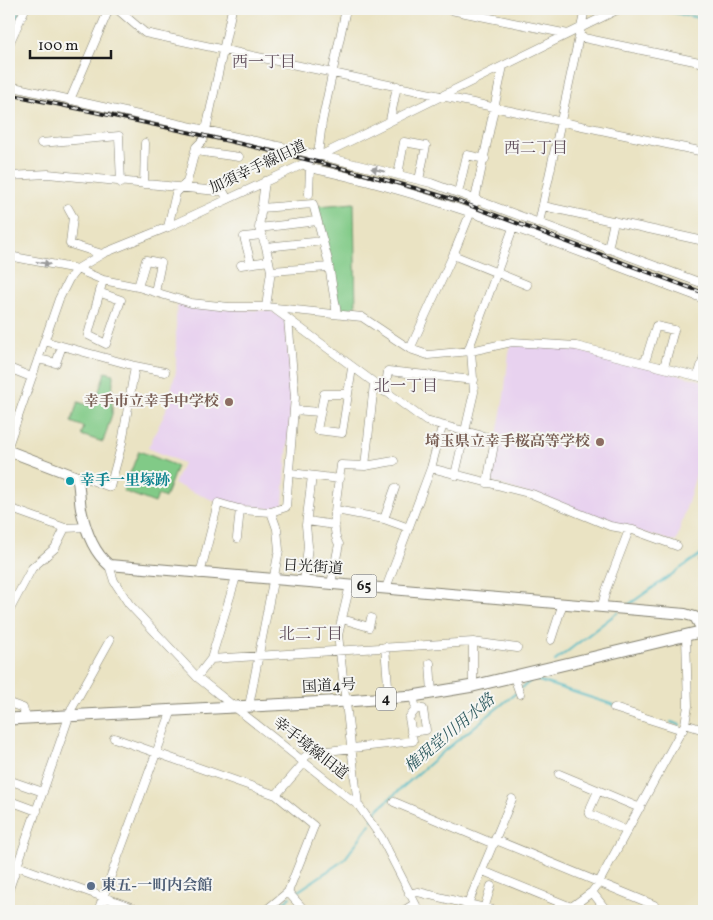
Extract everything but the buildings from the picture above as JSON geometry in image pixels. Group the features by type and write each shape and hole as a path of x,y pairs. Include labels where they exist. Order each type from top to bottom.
{"highway":[{"name":"国道4号","path":"9,718 413,696 473,686 537,672 704,631"}],"main road":[{"path":"9,450 77,477 81,508 87,527 100,555 109,565"},
{"name":"日光街道","path":"109,565 691,615 698,621 704,631"}],"street":[{"path":"9,44 25,9"},
{"path":"70,100 109,9"},
{"path":"117,9 145,33 704,152"},
{"path":"206,130 232,9"},
{"path":"318,155 322,122 346,9"},
{"path":"446,9 568,34"},
{"path":"539,223 586,9"},
{"name":"加須幸手線旧道","path":"9,443 59,299 69,279 77,269 102,254 168,227 265,181 306,166 318,155 618,9"},
{"path":"579,38 704,64"},
{"path":"410,349 471,211 484,159 502,66"},
{"path":"9,86 318,155 419,180 475,198 704,284"},
{"path":"390,120 397,86"},
{"path":"41,143 119,136 121,183"},
{"path":"168,227 179,188 184,186 189,177 196,151 203,140"},
{"path":"398,175 404,142 426,146 419,180"},
{"path":"144,184 145,143"},
{"path":"196,151 239,157"},
{"path":"458,193 466,155 484,159"},
{"path":"309,194 306,166 399,189 471,211 704,299"},
{"path":"9,176 48,174 223,192 227,198"},
{"path":"265,181 260,231 266,247 271,271 270,308"},
{"path":"261,208 314,204 329,268 337,314"},
{"path":"543,206 704,240"},
{"path":"68,208 73,217 70,244 102,254"},
{"path":"251,264 244,237 260,231 317,221"},
{"path":"608,249 614,221"},
{"path":"455,475 474,392 469,351 513,228"},
{"path":"266,247 323,241"},
{"path":"453,255 527,285"},
{"path":"9,256 77,269 103,280 138,287 191,303 362,317 410,349 428,355 469,351 521,341 576,346 701,377 704,356"},
{"path":"138,287 146,260 161,263 155,292"},
{"path":"242,265 269,261"},
{"path":"271,271 329,268"},
{"path":"101,293 121,300 106,344 88,335 103,280"},
{"path":"270,308 288,319 426,422 495,439 487,483"},
{"path":"200,574 218,503 240,510 271,512 286,507 294,410 288,319"},
{"path":"645,362 656,326 674,330 664,367"},
{"path":"88,353 95,338"},
{"path":"44,341 135,366 165,372"},
{"path":"38,359 56,363 62,346"},
{"path":"77,477 84,477 110,487 122,443 135,366"},
{"path":"9,368 31,377"},
{"path":"348,394 324,394 317,430 342,433 348,394 352,368"},
{"path":"385,392 388,371 474,380"},
{"path":"365,466 374,384"},
{"path":"294,410 320,412"},
{"path":"386,588 431,468 442,427"},
{"path":"331,584 339,544 336,540 335,525 341,465 365,466 394,461"},
{"path":"431,468 532,494 610,526 629,530 677,546"},
{"path":"290,473 340,478"},
{"path":"304,582 308,546 307,521 312,476"},
{"path":"384,519 395,488"},
{"path":"9,508 65,528 87,527"},
{"path":"237,538 240,510"},
{"path":"336,510 384,519 409,528"},
{"path":"249,706 274,580 278,550 277,529 271,512"},
{"path":"307,521 335,525"},
{"path":"10,606 32,568 55,548 65,528"},
{"path":"602,606 606,590 629,530"},
{"name":"幸手境線旧道","path":"109,565 114,581 129,604 197,678 358,806 374,827 409,894"},
{"path":"197,678 211,659 236,577"},
{"path":"350,585 338,635 358,806"},
{"path":"551,640 563,603"},
{"path":"342,619 369,627 371,618"},
{"path":"482,871 569,909 592,892 628,831 684,727 688,706 686,636"},
{"path":"9,888 13,865 37,811 72,708 110,640"},
{"path":"211,659 473,642 517,648"},
{"path":"473,642 473,686"},
{"path":"385,647 389,698"},
{"path":"430,663 432,693"},
{"path":"514,677 520,694"},
{"path":"413,696 416,710"},
{"path":"9,703 23,708 26,718"},
{"path":"276,796 310,753 413,741 411,732 410,718 416,710 423,708 426,730 411,732"},
{"path":"614,708 684,727 704,730"},
{"path":"98,911 172,710"},
{"path":"114,738 276,796 314,826 288,892 265,911"},
{"path":"560,774 640,808"},
{"path":"9,782 12,781 43,792"},
{"path":"598,791 589,811 590,814 628,831"},
{"path":"467,906 512,799"},
{"path":"10,801 37,811"},
{"path":"394,802 654,905"},
{"path":"13,865 142,911"},
{"path":"484,909 490,886"},
{"path":"288,892 305,911"},
{"path":"419,911 409,894 418,892 467,906 497,911"},
{"path":"592,892 607,911"},
{"path":"403,911 414,904"}],"shaded area":[{"name":"幸手市立幸手中学校","path":"178,304 197,307 272,311 285,320 292,391 283,504 272,509 233,505 220,500 215,501 174,484 183,463 148,448 165,413 176,371 176,315"},
{"name":"埼玉県立幸手桜高等学校","path":"510,344 570,348 704,381 704,448 676,542 613,524 489,480 504,396"}],"green space":[{"path":"354,203 356,312 340,311 318,206"},
{"path":"105,372 113,374 112,414 103,442 81,435 84,427 71,422 78,402 94,407"},
{"path":"139,451 177,466 165,498 158,495 155,503 123,491"}],"waterway":[{"path":"656,9 704,19"},
{"path":"9,31 19,13"},
{"path":"628,605 704,552"},
{"path":"555,661 618,612"},
{"name":"権現堂川用水路","path":"522,688 537,675"},
{"name":"権現堂川用水路","path":"533,679 614,705"},
{"name":"権現堂川用水路","path":"372,820 378,809 438,756 516,693"},
{"name":"権現堂川用水路","path":"671,722 680,725"},
{"name":"権現堂川用水路","path":"294,894 344,860 370,824"},
{"name":"権現堂川用水路","path":"272,911 290,897"}],"railway":[{"path":"9,94 233,142 400,184 455,200 704,293"}],"place":[{"name":"幸手市立幸手中学校","path":"229,402"},
{"name":"埼玉県立幸手桜高等学校","path":"600,442"},
{"name":"幸手一里塚跡","path":"70,481"},
{"name":"東五-一町内会館","path":"91,886"}],"district":[{"name":"西一丁目","path":"264,63"},
{"name":"西二丁目","path":"536,149"},
{"name":"北一丁目","path":"406,387"},
{"name":"北二丁目","path":"311,635"}]}
